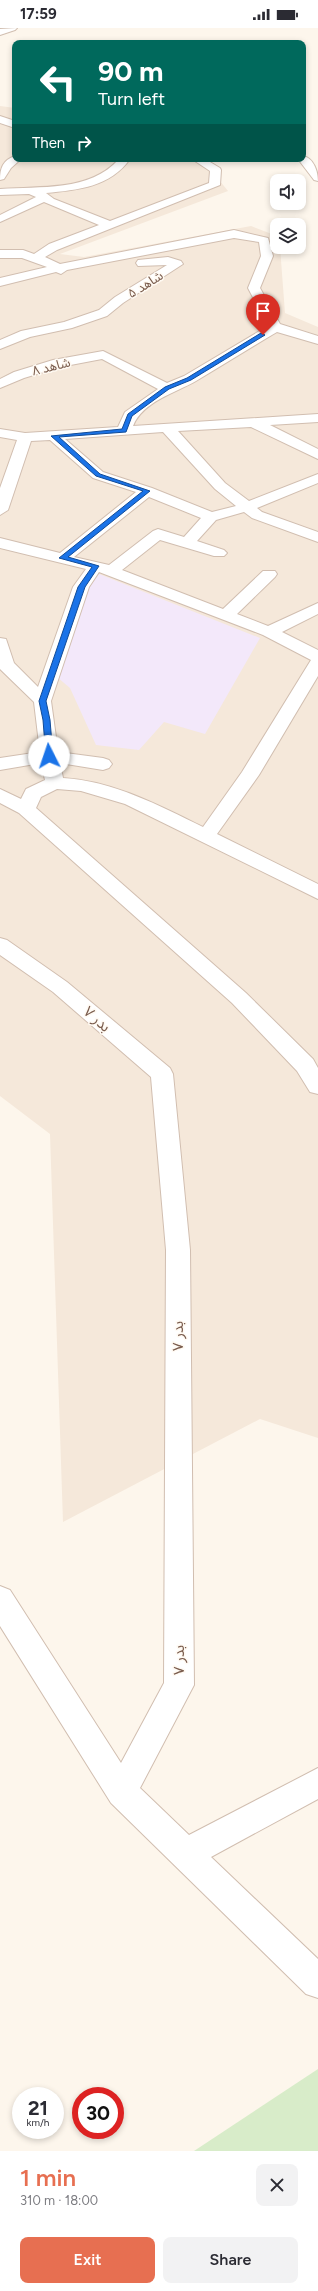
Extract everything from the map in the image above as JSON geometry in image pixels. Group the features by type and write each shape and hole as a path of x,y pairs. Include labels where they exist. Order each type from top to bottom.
{"street":[{"path":"0,32 12,28"},
{"path":"0,119 12,124"},
{"path":"0,176 6,166 12,162"},
{"path":"0,192 86,184 109,175 122,162"},
{"path":"0,266 36,258 53,247 214,185 216,170 203,162"},
{"path":"305,162 318,178"},
{"path":"30,190 50,201 109,225"},
{"path":"0,219 45,197"},
{"path":"0,282 59,268 234,234 264,240 267,256 254,288 275,327 318,340"},
{"path":"0,254 23,254 59,268"},
{"name":"شاهد ۵","path":"0,345 26,334 67,325 103,313 119,300 177,264 168,260 82,272 64,272 59,268"},
{"path":"124,430 130,415 167,388 189,379 275,327"},
{"name":"شاهد ۸","path":"0,384 18,375 58,363 106,357 167,388"},
{"path":"0,442 25,437 318,418"},
{"path":"0,421 25,437"},
{"path":"255,423 318,455"},
{"path":"167,428 220,486 257,515 318,537"},
{"path":"0,433 25,437"},
{"path":"54,436 98,475 147,491 211,517"},
{"path":"0,510 25,437"},
{"path":"187,543 211,517 247,507 318,478"},
{"path":"63,558 147,491"},
{"path":"55,783 49,756 46,720 42,701 81,587 103,569 158,534 219,553"},
{"path":"0,543 103,569 269,632 318,657"},
{"path":"226,616 269,574"},
{"path":"269,632 318,608"},
{"path":"0,643 3,666 42,701"},
{"path":"206,836 250,775 318,662"},
{"path":"0,764 49,756 103,764"},
{"path":"26,808 33,793 55,783 82,785 132,800 318,892"},
{"path":"0,795 26,808 239,998 305,1065 318,1086"},
{"name":"بدر ۷","path":"0,945 60,987 162,1074 178,1250 179,1685 122,1792"},
{"path":"0,1600 122,1792 318,1982"},
{"path":"186,1853 318,1783"}],"shaded area":[{"path":"0,106 12,108 12,162 204,162 228,191 60,254 84,257 251,226 270,233 270,254 281,254 285,313 318,327 318,1438 260,1419 63,1522 50,1134 0,1096"},
{"path":"99,574 260,638 205,734 164,722 139,750 96,745 70,688 57,677 83,595"}],"green space":[{"path":"318,2069 318,2151 194,2151"}],"route":[{"path":"49,756 46,720 42,701 81,587 96,566 63,558 147,491 98,475 54,436 124,430 130,415 167,388 189,379 263,335"}]}
